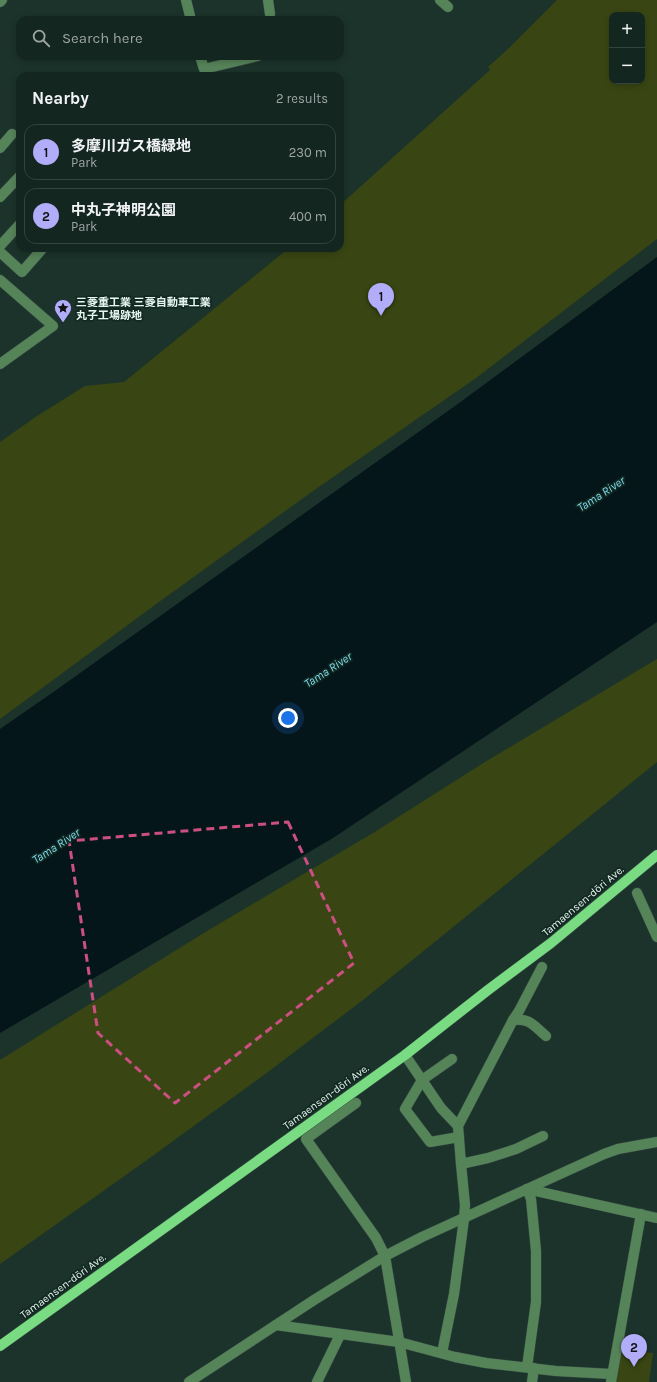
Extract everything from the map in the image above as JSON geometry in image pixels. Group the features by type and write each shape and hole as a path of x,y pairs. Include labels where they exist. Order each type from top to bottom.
{"main road":[{"name":"Tamaensen-dōri Ave.","path":"0,1346 405,1055 551,943 657,855"}],"street":[{"path":"186,0 190,16"},
{"path":"268,0 268,16"},
{"path":"201,60 204,69 241,60"},
{"path":"0,148 12,134"},
{"path":"0,197 16,180"},
{"path":"0,246 16,228"},
{"path":"0,252 22,272 40,252"},
{"path":"0,280 53,326 0,364"},
{"path":"637,893 657,936"},
{"path":"442,1353 454,1294 465,1205 458,1126 542,967"},
{"path":"513,1020 522,1019 528,1021 546,1036"},
{"path":"405,1055 441,1108 458,1126"},
{"path":"452,1059 422,1080 405,1109 430,1142 459,1137"},
{"path":"356,1103 306,1139 376,1238 385,1256 406,1382"},
{"path":"461,1164 488,1158 516,1149 543,1136"},
{"path":"188,1382 385,1256 422,1237 604,1154 618,1149 657,1142"},
{"path":"527,1189 657,1218"},
{"path":"527,1189 531,1199 536,1251 536,1302 531,1368 532,1382"},
{"path":"276,1325 399,1342 455,1357 486,1363 611,1378 641,1214"},
{"path":"316,1382 340,1335"}],"highlighted area":[{"path":"288,822 354,963 175,1103 98,1033 69,841"}],"green space":[{"path":"557,0 657,0 657,239 476,378 313,491 0,719 0,442 37,416 85,386 124,382 284,252 344,252 344,201 490,70 488,67"},
{"path":"657,659 657,762 363,1000 268,1072 0,1264 0,1060 202,934 373,833 485,762"},
{"path":"620,1349 653,1353 649,1382 616,1382"}],"water":[{"name":"Tama River","path":"657,257 657,622 333,838 0,1033 0,729 455,406"}],"place":[{"name":"多摩川ガス橋緑地","path":"381,316"},
{"name":"三菱重工業 三菱自動車工業 丸子工場跡地","path":"63,323"},
{"name":"中丸子神明公園","path":"634,1367"}]}
